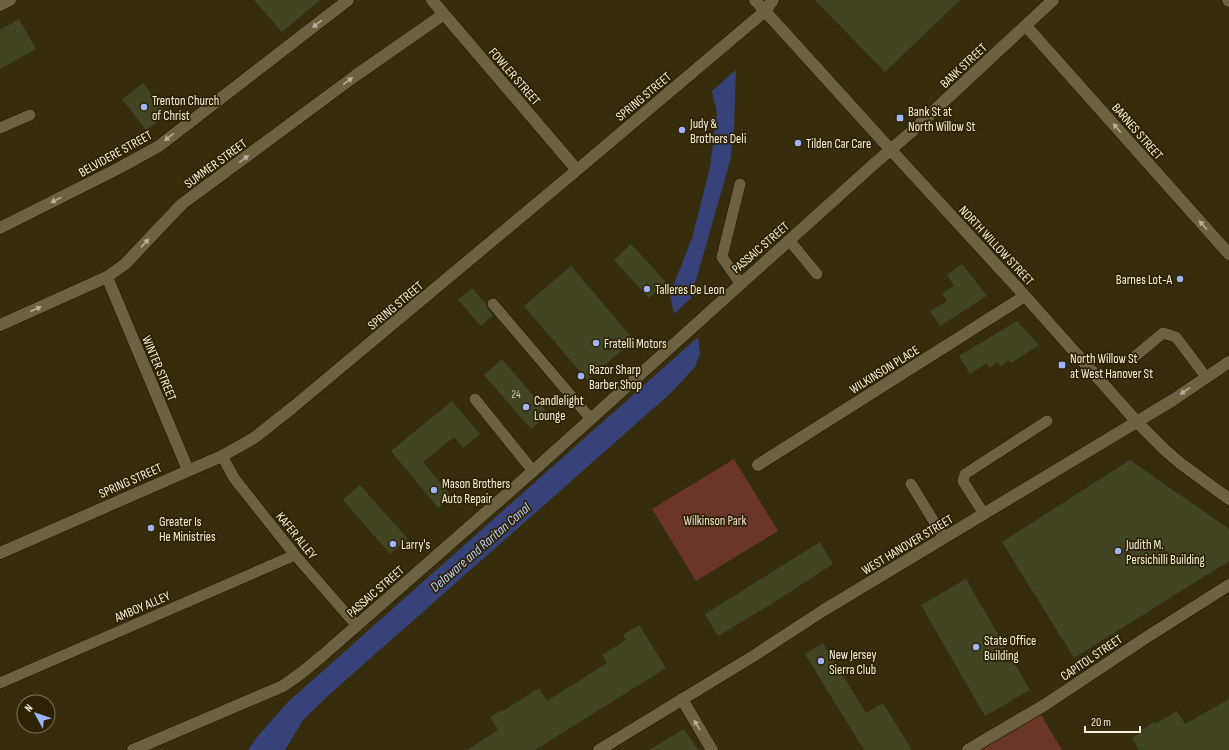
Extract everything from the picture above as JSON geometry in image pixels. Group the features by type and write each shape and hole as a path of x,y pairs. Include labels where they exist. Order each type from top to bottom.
{"street":[{"path":"0,5 10,0"},
{"name":"BELVIDERE STREET","path":"0,228 119,168 159,146 348,0"},
{"name":"FOWLER STREET","path":"432,0 577,170"},
{"name":"NORTH WILLOW STREET","path":"755,0 1025,296 1137,422 1180,463 1229,499"},
{"name":"SPRING STREET","path":"0,552 222,456 254,438 273,424 577,170 765,11 773,0"},
{"name":"BANK STREET","path":"891,150 1053,0"},
{"name":"SUMMER STREET","path":"0,325 106,277 125,264 182,204 356,76 444,14"},
{"name":"BARNES STREET","path":"1026,26 1229,254"},
{"name":"PASSAIC STREET","path":"134,750 283,686 317,661 891,150"},
{"name":"WINTER STREET","path":"106,277 188,470"},
{"name":"WILKINSON PLACE","path":"758,465 1025,296"},
{"name":"WEST HANOVER STREET","path":"599,750 755,655 824,610 1137,422 1229,362"},
{"name":"CAPITOL STREET","path":"968,750 1046,704 1147,636 1229,585"},
{"path":"682,699 712,750"}],"lane":[{"path":"0,128 30,115"},
{"path":"740,184 722,257 740,283"},
{"path":"789,240 817,274"},
{"path":"493,304 590,418"},
{"path":"1133,358 1163,333 1176,337 1206,377"},
{"path":"476,399 532,471"},
{"path":"984,514 963,482 965,474 1047,421"},
{"name":"KAFER ALLEY","path":"222,456 234,478 295,555 357,626"},
{"path":"910,484 944,538"},
{"name":"AMBOY ALLEY","path":"0,682 295,555"}],"green space":[{"name":"Wilkinson Park","path":"734,459 778,531 696,581 652,509"},
{"path":"1041,715 1062,750 981,750"}],"water":[{"path":"736,70 734,126 730,161 691,298 674,314 670,294 692,238 710,167 717,113 712,91"},
{"name":"Delaware and Raritan Canal","path":"698,337 700,353 695,367 671,393 330,694 303,720 285,750 248,750 257,737 288,702"}],"building":[{"path":"254,0 320,0 282,32"},
{"path":"815,0 960,0 885,72"},
{"path":"19,19 36,49 0,69 0,30"},
{"name":"Trenton Church of Christ","path":"143,83 167,115 146,130 122,99"},
{"path":"631,244 666,282 649,298 614,260"},
{"path":"962,264 987,296 940,326 930,311 947,301 942,293 954,286 947,275"},
{"path":"571,266 634,340 587,380 524,306"},
{"path":"472,288 486,304 487,308 493,315 481,326 458,300"},
{"path":"1017,321 1039,345 1011,363 1009,360 1000,366 998,362 989,368 987,363 970,374 959,356"},
{"path":"502,359 549,414 531,429 484,375"},
{"path":"452,401 480,434 463,448 454,437 423,462 452,497 438,508 391,451"},
{"name":"Judith M. Persichilli Building","path":"1130,460 1229,529 1229,561 1074,658 1002,542"},
{"path":"360,485 408,539 390,554 343,500"},
{"path":"820,542 833,564 718,636 705,614"},
{"name":"State Office Building","path":"966,579 1030,690 985,716 921,605"},
{"path":"639,625 666,668 535,750 467,750 498,730 490,717 502,710 503,711 539,688 547,701 607,663 602,655 626,640 623,635"},
{"path":"823,643 866,713 883,703 912,750 864,750 805,654"},
{"path":"1229,699 1229,750 1139,750 1132,738 1154,722 1155,724 1177,711 1185,724"},
{"path":"684,729 698,750 649,750"}],"place":[{"name":"Trenton Church of Christ","path":"144,107"},
{"name":"Bank St at North Willow St","path":"900,118"},
{"name":"Judy & Brothers Deli","path":"682,130"},
{"name":"Tilden Car Care","path":"798,143"},
{"name":"Barnes Lot-A","path":"1180,279"},
{"name":"Talleres De Leon","path":"647,289"},
{"name":"Fratelli Motors","path":"596,343"},
{"name":"North Willow St at West Hanover St","path":"1062,365"},
{"name":"Razor Sharp Barber Shop","path":"581,376"},
{"name":"Candlelight Lounge","path":"526,407"},
{"name":"Mason Brothers Auto Repair","path":"434,490"},
{"name":"Greater Is He Ministries","path":"151,528"},
{"name":"Larry's","path":"393,544"},
{"name":"Judith M. Persichilli Building","path":"1118,551"},
{"name":"State Office Building","path":"976,647"},
{"name":"New Jersey Sierra Club","path":"821,661"}]}
